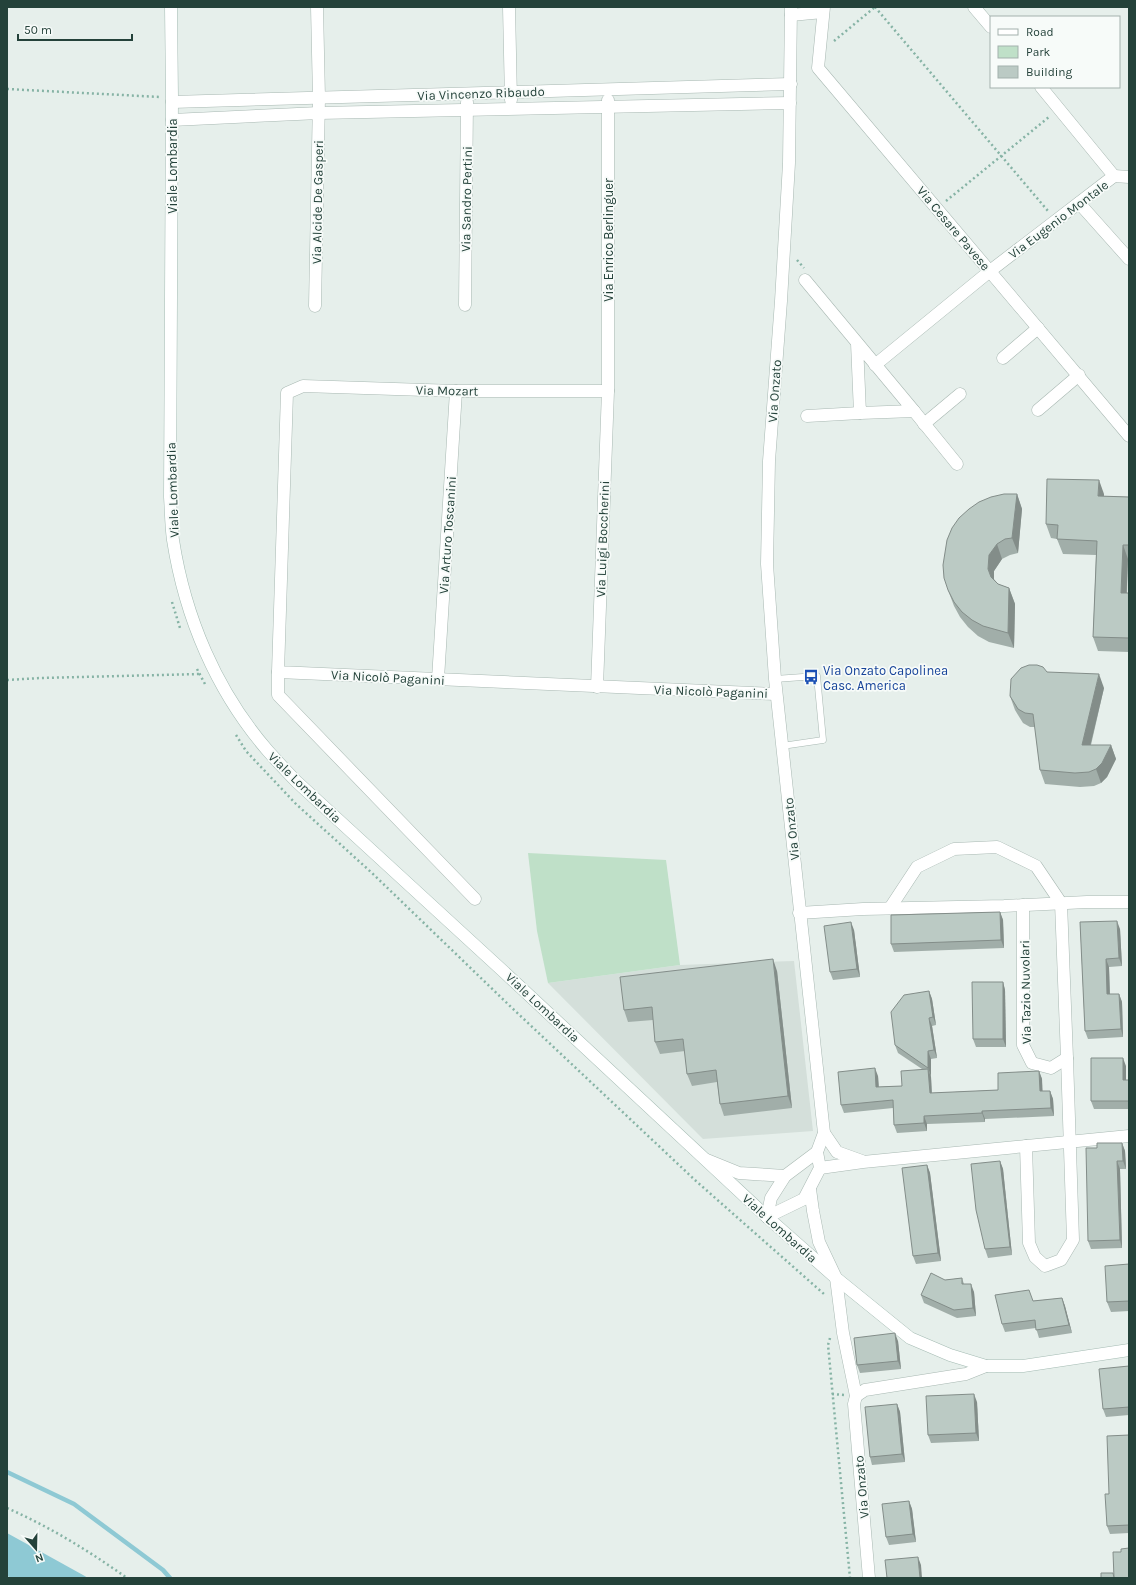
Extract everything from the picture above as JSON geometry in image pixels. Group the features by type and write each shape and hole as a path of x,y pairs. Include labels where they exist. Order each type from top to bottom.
{"street":[{"name":"Viale Lombardia","path":"171,7 172,120 170,497 173,539 184,593 196,632 236,709 263,744 297,782 503,971 767,1217 836,1278 910,1338 950,1356 986,1366"},
{"name":"Via Alcide De Gasperi","path":"315,306 319,98 317,7"},
{"path":"509,7 512,108"},
{"path":"974,7 990,26"},
{"path":"791,11 824,9"},
{"name":"Via Cesare Pavese","path":"824,9 818,68 1129,436"},
{"name":"Via Onzato","path":"791,11 789,163 781,302 769,461 767,564 776,694 824,1133"},
{"name":"Via Vincenzo Ribaudo","path":"172,100 319,98 791,84"},
{"name":"Via Eugenio Montale","path":"875,364 990,271 1114,176 1042,88"},
{"name":"Via Enrico Berlinguer","path":"608,391 609,89"},
{"name":"Via Sandro Pertini","path":"465,305 467,93"},
{"name":"Via Vincenzo Ribaudo","path":"172,120 318,113 790,103"},
{"path":"1114,176 1129,177"},
{"path":"1079,203 1129,258"},
{"path":"805,280 957,464"},
{"path":"1003,358 1038,328"},
{"path":"857,343 860,413"},
{"path":"1038,410 1079,375"},
{"name":"Via Mozart","path":"278,672 287,393 303,386 456,391 608,391"},
{"name":"Via Arturo Toscanini","path":"438,679 456,391"},
{"name":"Via Luigi Boccherini","path":"597,687 608,391"},
{"path":"924,424 960,394"},
{"path":"807,416 914,411"},
{"path":"278,672 278,695 475,899"},
{"name":"Via Nicolò Paganini","path":"278,672 776,694"},
{"path":"890,908 917,867 954,849 997,847 1036,866 1061,903 1073,1240 1061,1260 1045,1266 1034,1257 1029,1243 1026,1146"},
{"path":"800,913 890,908 1129,902"},
{"name":"Via Tazio Nuvolari","path":"1023,905 1023,1045 1032,1064 1051,1068 1067,1058"},
{"path":"767,1217 804,1200 820,1168 817,1152 824,1133"},
{"path":"824,1133 837,1152 863,1162"},
{"path":"820,1168 863,1162 1129,1136"},
{"path":"767,1217 771,1198 785,1176 817,1152"},
{"path":"706,1160 739,1173 785,1176"},
{"path":"810,1189 820,1242 836,1278"},
{"name":"Via Onzato","path":"836,1278 843,1333 856,1396 854,1404 869,1578"},
{"path":"856,1396 865,1390 966,1374 986,1366 1023,1366 1129,1350"}],"lane":[{"path":"775,679 816,676 823,740 782,746"}],"path":[{"path":"820,53 875,7 1056,220"},
{"path":"7,89 158,97 172,100"},
{"path":"158,97 159,89"},
{"path":"938,209 1059,109"},
{"path":"171,598 174,613 183,635"},
{"path":"197,668 206,687"},
{"path":"7,680 199,674"},
{"path":"234,732 246,751 296,804 372,873 511,1007 696,1181 827,1296"},
{"path":"832,1334 828,1345 850,1578"},
{"path":"7,1508 25,1516 92,1553 127,1578"}],"shaded area":[{"path":"794,961 813,1131 703,1139 548,983 680,965"}],"green space":[{"path":"528,853 666,860 680,965 548,983 537,931"}],"water":[{"path":"7,1533 88,1578 12,1578 7,1576"}],"building":[{"path":"1047,479 1099,480 1098,496 1129,497 1129,545 1123,545 1121,593 1129,593 1129,638 1093,637 1097,541 1057,539 1058,525 1046,524"},
{"path":"1004,494 1017,494 1012,538 1005,539 997,544 989,555 988,569 991,577 998,584 1009,588 1008,633 983,626 962,612 954,602 948,590 944,578 943,565 947,540 952,528 959,518 979,502"},
{"path":"1029,665 1043,667 1047,672 1099,674 1082,745 1111,745 1102,763 1096,769 1089,772 1075,773 1040,770 1033,714 1025,713 1018,709 1010,696 1011,679 1021,668"},
{"path":"1000,912 1001,940 891,944 891,915"},
{"path":"1117,921 1119,958 1106,959 1107,994 1119,994 1121,1029 1085,1031 1080,922"},
{"path":"851,922 857,969 830,972 824,926"},
{"path":"773,959 788,1096 720,1104 716,1070 687,1074 683,1039 655,1042 652,1007 624,1010 620,977"},
{"path":"972,982 1003,982 1003,1039 973,1039"},
{"path":"929,991 933,1017 929,1018 934,1050 928,1051 928,1068 895,1045 891,1012 904,995"},
{"path":"1091,1058 1123,1058 1123,1080 1129,1080 1129,1101 1091,1101"},
{"path":"875,1068 876,1087 902,1086 901,1071 928,1069 930,1093 998,1090 998,1073 1039,1071 1040,1091 1050,1091 1051,1108 982,1111 982,1113 924,1116 924,1123 894,1125 893,1100 841,1105 838,1072"},
{"path":"1097,1143 1122,1143 1123,1161 1117,1161 1120,1240 1088,1241 1086,1148 1097,1148"},
{"path":"1000,1161 1010,1247 985,1249 976,1210 971,1164"},
{"path":"927,1165 938,1253 913,1256 902,1168"},
{"path":"1129,1264 1129,1301 1107,1302 1105,1266"},
{"path":"931,1273 945,1280 962,1278 962,1284 971,1284 973,1308 954,1310 921,1295"},
{"path":"1029,1290 1033,1301 1062,1298 1069,1325 1036,1330 1035,1320 1002,1324 995,1295"},
{"path":"895,1333 898,1361 857,1365 854,1338"},
{"path":"1129,1366 1129,1407 1103,1409 1099,1369"},
{"path":"974,1394 976,1433 928,1435 926,1396"},
{"path":"897,1404 902,1454 870,1457 865,1407"},
{"path":"1129,1435 1129,1525 1107,1526 1105,1494 1109,1494 1107,1436"},
{"path":"909,1501 913,1534 886,1537 882,1504"},
{"path":"1129,1548 1129,1578 1114,1578 1113,1552 1121,1552 1121,1549"},
{"path":"918,1557 920,1578 887,1578 885,1560"},
{"path":"1101,1573 1113,1573 1114,1578 1101,1578"}],"waterway":[{"path":"7,1472 74,1504 163,1570 170,1578"}],"place":[{"name":"Via Onzato Capolinea Casc. America","path":"811,677"}]}
